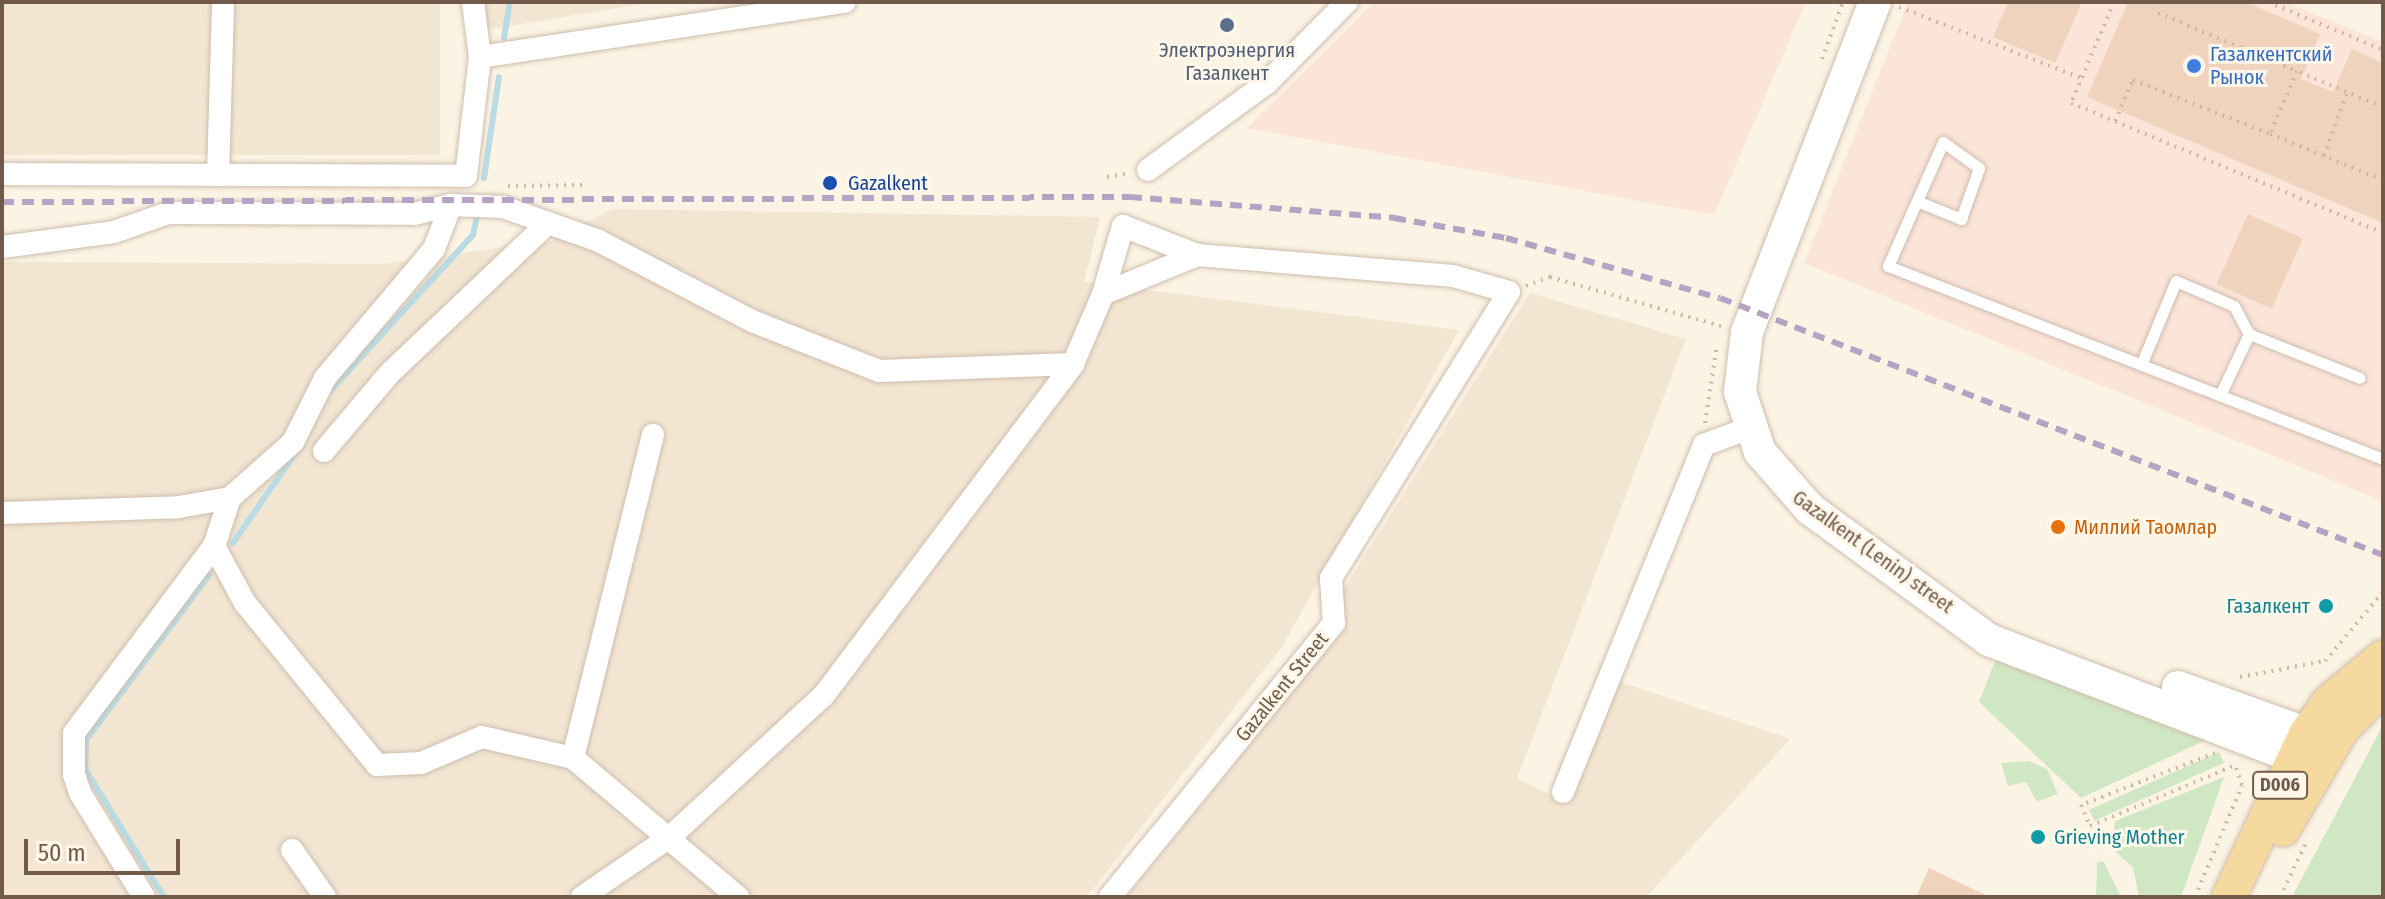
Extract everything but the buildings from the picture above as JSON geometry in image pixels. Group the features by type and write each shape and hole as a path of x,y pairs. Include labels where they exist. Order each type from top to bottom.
{"main road":[{"name":"Gazalkent (Lenin) street","path":"1884,3 1747,332 1739,380 1749,428 1791,493 1951,612 1995,622 2313,750"},
{"name":"D006","path":"2251,897 2313,750 2329,702 2383,657"},
{"name":"D006","path":"2229,897 2313,750 2383,687"}],"street":[{"path":"218,175 223,2"},
{"path":"2,174 466,176 480,57 473,2"},
{"path":"480,57 845,2"},
{"path":"1148,170 1267,83 1347,2"},
{"path":"144,897 80,793 74,774 74,733 214,546 230,498 293,442 325,378 434,249 451,205"},
{"path":"2,247 114,232 168,213 414,214 451,205 503,207 599,241 752,321 879,371 1073,364"},
{"path":"324,451 390,373 548,223"},
{"path":"582,897 670,837 824,695 1073,364 1103,294 1123,226 1197,255 1453,276 1509,292"},
{"path":"1103,294 1197,255"},
{"name":"Gazalkent Street","path":"1110,897 1334,623 1331,578 1509,292"},
{"path":"1563,792 1704,445 1749,428"},
{"path":"573,758 653,435"},
{"path":"2,513 179,507 230,498"},
{"path":"214,546 245,603 377,765 421,763 482,737 573,758 738,897"},
{"path":"292,850 325,897"}],"lane":[{"path":"1917,201 1961,219 1979,168 1943,142 1888,266 2383,459"},
{"path":"2141,365 2176,281 2234,306 2249,334 2360,378"},
{"path":"2220,395 2249,334"}],"path":[{"path":"2114,2 2071,103 2383,233"},
{"path":"2268,2 2383,50"},
{"path":"1884,3 2081,78"},
{"path":"2158,13 2383,107"},
{"path":"2270,134 2297,71"},
{"path":"2115,121 2133,80 2383,180"},
{"path":"2324,156 2347,92"},
{"path":"506,186 586,185"},
{"path":"1509,292 1550,277 1721,326"},
{"path":"1704,445 1705,411 1726,312"},
{"path":"2240,677 2325,661 2383,592"},
{"path":"2225,750 2081,805 2090,826 2236,765"},
{"path":"2195,897 2242,785 2231,757"}],"shaded area":[{"path":"2,2 440,2 440,155 2,155"},
{"path":"486,2 653,2 486,30"},
{"path":"1374,2 1806,2 1714,215 1247,128"},
{"path":"1908,2 2285,2 2383,42 2383,501 1804,263"},
{"path":"612,209 1100,217 1084,282 1459,330 1283,645 1087,897 2,897 2,262 383,264 551,241"},
{"path":"1530,293 1686,339 1517,778 1563,801 1617,681 1790,739 1646,897 1126,897 1229,771"}],"green space":[{"path":"1996,659 2206,740 2081,798 1979,702"},
{"path":"2383,725 2383,897 2292,897"},
{"path":"2219,752 2224,763 2094,821 2089,810"},
{"path":"2029,761 2047,769 2058,794 2037,802 2026,782 2008,786 2001,763"},
{"path":"2224,777 2181,897 2139,897 2133,867 2113,850 2115,821"},
{"path":"2097,862 2104,862 2121,897 2096,897"}],"waterway":[{"path":"504,38 510,2"},
{"path":"484,178 499,77"},
{"path":"329,392 473,235 478,212"},
{"path":"233,543 297,451"},
{"path":"164,897 85,769 86,740 209,575"}],"railway":[{"path":"2,202 1130,197 1394,218 1506,238 1720,298 2383,555"}],"place":[{"name":"Электроэнергия Газалкент","path":"1227,25"},
{"name":"Газалкентский Рынок","path":"2194,66"},
{"name":"Gazalkent","path":"830,183"},
{"name":"Миллий Таомлар","path":"2058,527"},
{"name":"Газалкент","path":"2326,606"},
{"name":"Grieving Mother","path":"2038,837"}]}
